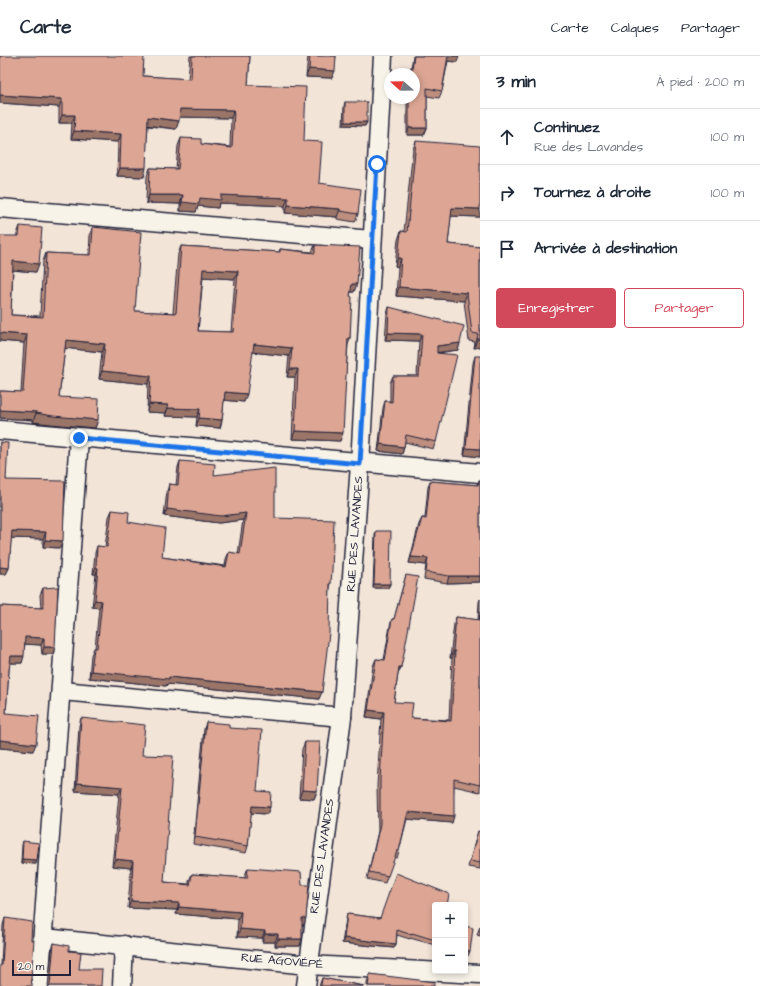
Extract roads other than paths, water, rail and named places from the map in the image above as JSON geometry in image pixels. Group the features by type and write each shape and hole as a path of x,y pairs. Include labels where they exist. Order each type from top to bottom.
{"street":[{"name":"RUE DES LAVANDES","path":"306,986 342,717 360,464 383,56"},
{"path":"0,208 372,240"},
{"path":"0,430 480,474"},
{"path":"39,986 44,938 79,438"},
{"path":"62,691 342,717"},
{"name":"RUE AGOVIÉPÉ","path":"44,938 308,965 480,974"},
{"path":"122,986 124,945"}]}
